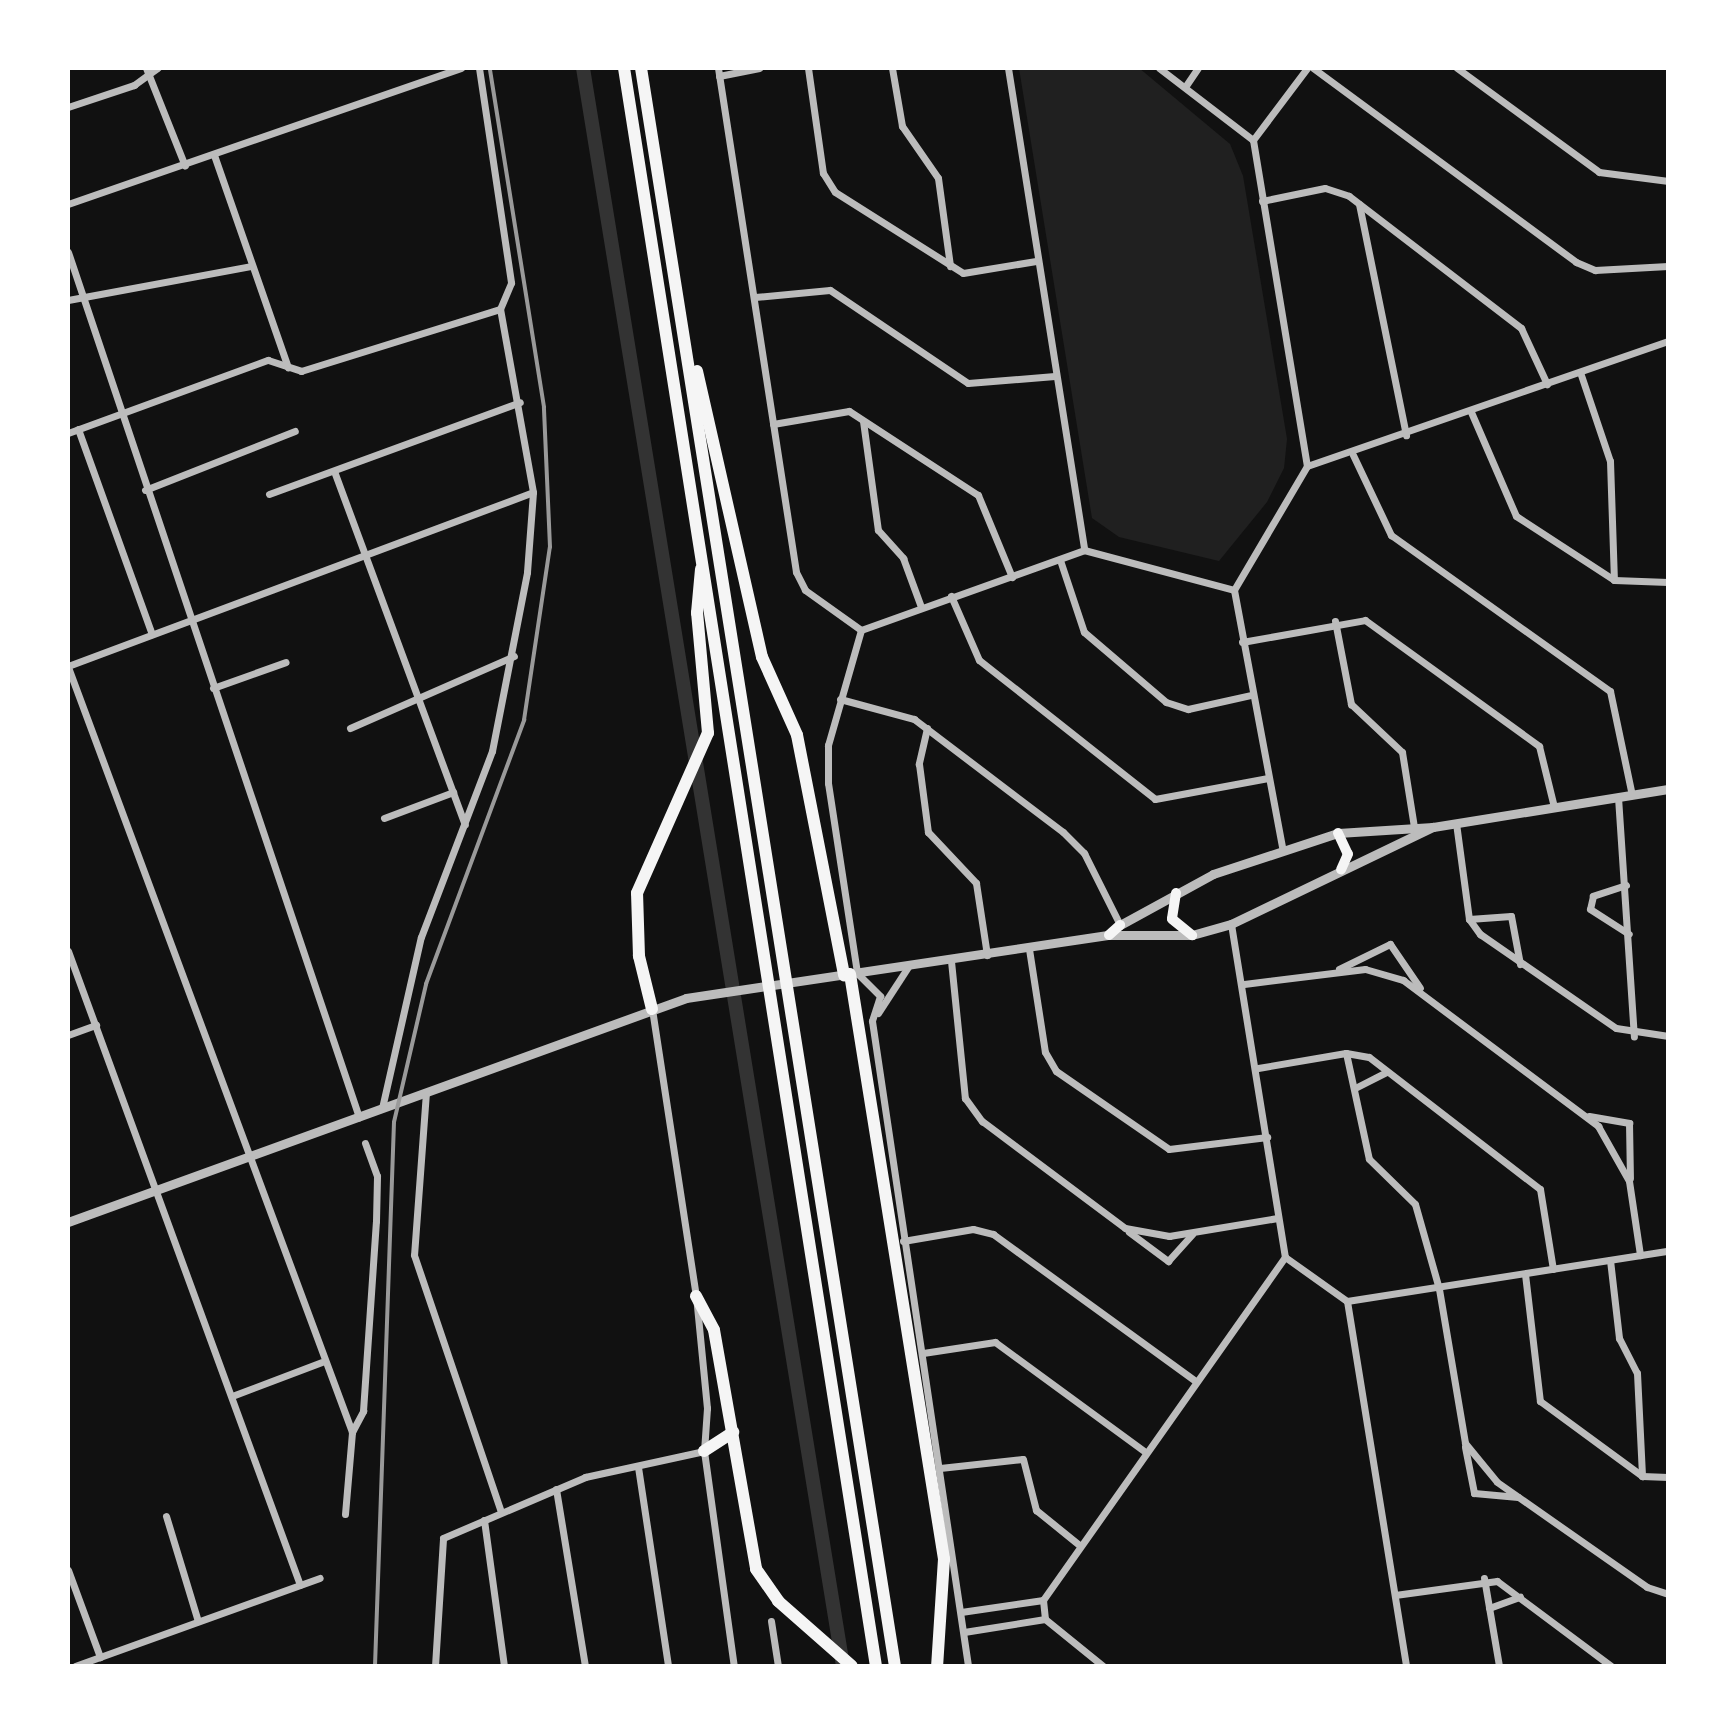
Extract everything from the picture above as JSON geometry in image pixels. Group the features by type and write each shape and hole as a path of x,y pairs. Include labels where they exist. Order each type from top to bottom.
{"highway":[{"path":"624,68 772,985 876,1666"},
{"path":"641,68 689,349 895,1666"},
{"path":"689,349 706,392 762,657 797,735 850,974 944,1559 937,1666"},
{"path":"652,1009 636,923 648,861 708,733 711,706 697,613 703,554"},
{"path":"696,1296 714,1330 756,1569 778,1601 852,1666"},
{"path":"704,1451 733,1432"}],"main road":[{"path":"1338,833 1348,854 1341,870"},
{"path":"1176,893 1172,919 1192,935"},
{"path":"1109,935 1120,925"}],"street":[{"path":"68,107 157,68"},
{"path":"68,204 461,68"},
{"path":"382,1108 404,992 492,751 514,656 533,492 520,402 500,309 511,283 479,68"},
{"path":"759,68 718,72 797,577 861,630"},
{"path":"808,68 827,183 950,266 968,272 1036,261"},
{"path":"892,68 902,126 938,178 950,266"},
{"path":"1008,68 1036,261 1084,550"},
{"path":"1159,68 1253,140 1307,466 1234,590 1251,695 1282,847"},
{"path":"1185,87 1198,68"},
{"path":"1253,140 1310,68 1576,262 1595,270 1668,266"},
{"path":"1457,68 1599,172 1668,181"},
{"path":"148,71 185,166"},
{"path":"214,155 288,369"},
{"path":"1262,201 1336,188 1521,328 1547,384"},
{"path":"1359,204 1406,435"},
{"path":"68,252 145,490 359,1117"},
{"path":"68,300 252,266"},
{"path":"755,297 830,290 968,383 1055,376"},
{"path":"68,433 268,360 301,371 500,309"},
{"path":"1307,466 1353,455 1668,341"},
{"path":"1580,372 1610,461 1614,580"},
{"path":"269,494 520,402"},
{"path":"773,424 844,409 863,421 978,495 1012,577"},
{"path":"1471,412 1516,516 1614,580 1668,582"},
{"path":"863,421 878,530 903,558 921,607"},
{"path":"78,429 152,634"},
{"path":"145,490 295,431"},
{"path":"1353,455 1391,535 1610,691 1632,795"},
{"path":"334,471 465,825"},
{"path":"352,1432 322,1362 68,666 533,492"},
{"path":"861,630 1084,550 1234,590"},
{"path":"1060,560 1084,632 1166,702 1188,709 1251,695"},
{"path":"951,596 979,660 1155,799 1268,778"},
{"path":"1242,642 1335,621 1365,620 1533,740 1554,807"},
{"path":"1335,621 1351,704 1402,752 1415,837"},
{"path":"850,974 827,764 840,699 861,630"},
{"path":"350,728 514,656"},
{"path":"213,688 286,662"},
{"path":"840,699 927,728 1076,843 1120,925 1176,893 1282,847 1338,833 1414,823 1433,827"},
{"path":"927,728 919,764 928,832 973,877 987,956"},
{"path":"68,1222 652,1009 711,994 987,956 1109,935 1192,935 1231,924 1433,827 1668,789"},
{"path":"384,818 453,792"},
{"path":"1618,797 1634,1036"},
{"path":"1456,823 1469,919 1520,964 1634,1036 1668,1036"},
{"path":"1626,885 1593,896 1590,909 1629,934"},
{"path":"1469,919 1511,916 1520,964"},
{"path":"1231,924 1258,1068 1285,1257 1347,1301 1668,1251"},
{"path":"1335,971 1390,944 1423,994"},
{"path":"1029,949 1045,1052 1056,1071 1169,1149 1267,1137"},
{"path":"68,951 300,1585"},
{"path":"951,961 967,1104 1168,1261 1192,1234"},
{"path":"872,1021 908,967"},
{"path":"1244,984 1335,971 1388,972 1423,994 1589,1116 1629,1181"},
{"path":"850,974 878,988 872,1021 968,1666"},
{"path":"652,1009 696,1296 707,1408 704,1451 734,1666"},
{"path":"68,1035 96,1025"},
{"path":"1258,1068 1346,1053 1369,1057 1540,1189 1553,1269"},
{"path":"1346,1053 1369,1159 1412,1199 1439,1289 1474,1493 1520,1497"},
{"path":"1355,1088 1386,1072"},
{"path":"426,1092 414,1255 501,1512"},
{"path":"1589,1116 1629,1123 1629,1181 1640,1255"},
{"path":"345,1514 352,1432 363,1411 376,1221 377,1176 365,1143"},
{"path":"1125,1228 1192,1234 1278,1218"},
{"path":"903,1241 973,1229 993,1234 1195,1381"},
{"path":"1101,1665 1045,1619 1043,1600 1078,1544 1285,1257"},
{"path":"1610,1260 1619,1338 1637,1373 1642,1476"},
{"path":"1525,1274 1540,1401 1642,1476 1668,1477"},
{"path":"1347,1301 1406,1666"},
{"path":"923,1353 995,1342 1144,1451"},
{"path":"232,1396 322,1362"},
{"path":"1465,1443 1520,1497 1647,1587 1668,1594"},
{"path":"435,1666 440,1541 556,1489 704,1451"},
{"path":"940,1468 1023,1459 1036,1510 1078,1544"},
{"path":"638,1467 668,1666"},
{"path":"556,1489 585,1666"},
{"path":"166,1516 198,1621"},
{"path":"484,1520 504,1666"},
{"path":"68,1570 100,1657"},
{"path":"80,1665 320,1578"},
{"path":"1395,1595 1484,1578 1520,1597 1611,1666"},
{"path":"1484,1578 1499,1666"},
{"path":"1489,1608 1520,1597"},
{"path":"961,1612 1043,1600"},
{"path":"964,1632 1045,1619"},
{"path":"771,1621 778,1666"}],"shaded area":[{"path":"1019,68 1139,68 1230,144 1243,176 1287,439 1284,468 1267,502 1219,561 1119,537 1092,518"}],"waterway":[{"path":"583,68 843,1666"}],"railway":[{"path":"375,1666 394,1122 426,984 524,720 550,547 544,407 490,68"}]}
